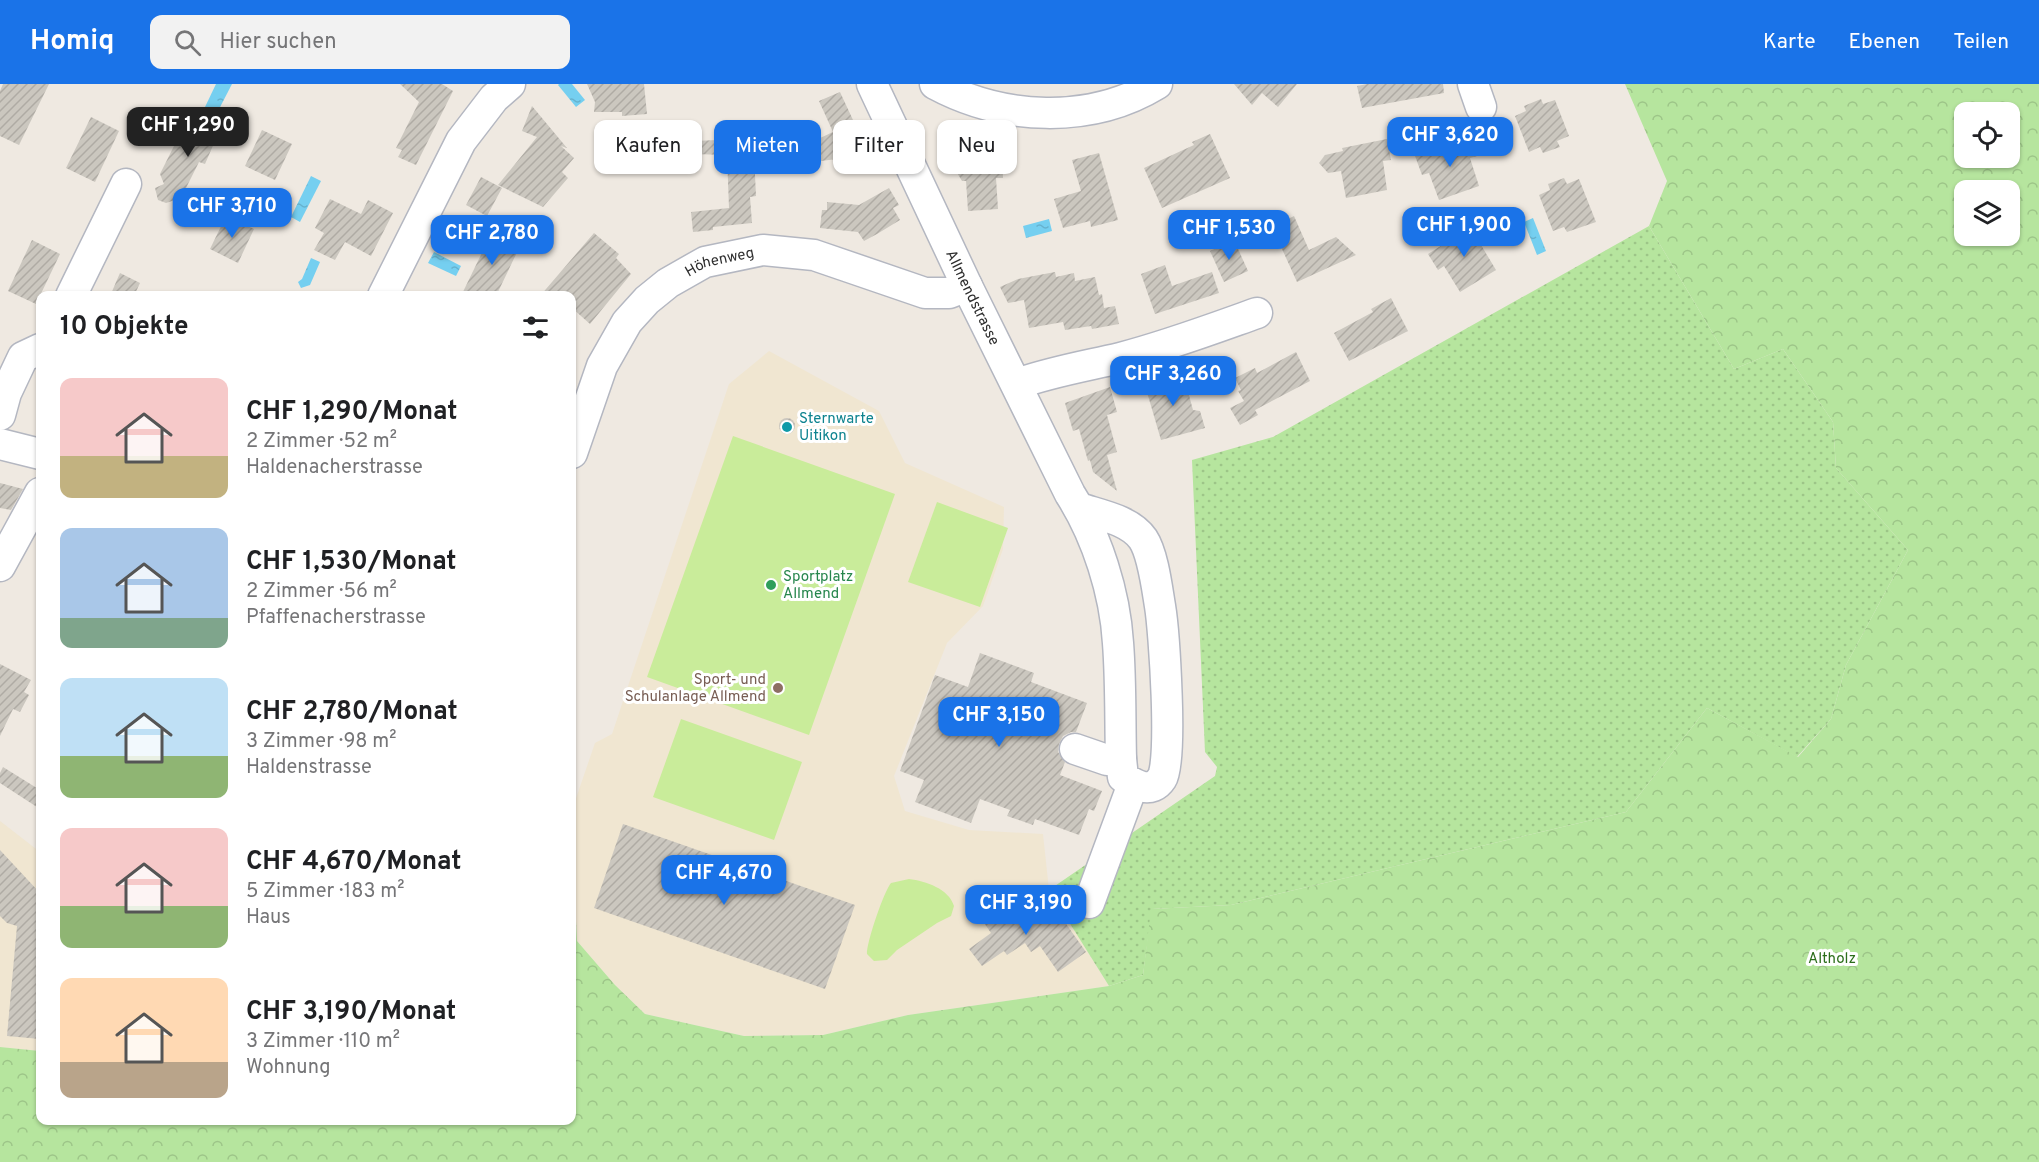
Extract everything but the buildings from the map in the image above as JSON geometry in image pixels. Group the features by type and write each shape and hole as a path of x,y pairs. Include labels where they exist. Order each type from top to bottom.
{"street":[{"path":"386,291 461,141 494,98 510,84"},
{"name":"Allmendstrasse","path":"872,84 967,285 1079,508 1096,548 1112,600 1118,642 1127,771"},
{"path":"934,84 952,93 988,105 1024,113 1063,112 1101,107 1148,90 1156,84"},
{"path":"73,291 126,184"},
{"name":"Höhenweg","path":"576,441 602,366 627,322 646,300 668,283 705,262 763,250 814,255 925,293 949,293 967,285"},
{"path":"1017,384 1122,357 1257,313"},
{"path":"0,415 6,393 23,357 36,351"},
{"path":"0,444 36,453"},
{"path":"0,566 36,500"},
{"path":"1076,749 1107,760 1127,771 1139,788 1153,786 1163,778 1167,759 1164,653 1160,605 1152,565 1144,541 1133,528 1079,508"},
{"path":"1089,903 1127,771"}],"shaded area":[{"name":"Sport- und Schulanlage Allmend","path":"769,351 879,411 905,463 1004,507 1003,549 983,606 947,643 894,776 905,811 969,830 1043,834 1049,890 1109,986 908,1015 823,1035 744,1036 645,1014 615,985 577,941 576,798 595,743 612,734 729,384"},
{"path":"0,821 36,849 36,1051 0,1047"}],"green space":[{"name":"Altholz","path":"1625,84 2039,84 2039,1162 0,1162 0,1047 36,1051 36,1125 576,1125 576,921 577,941 615,985 645,1014 744,1036 823,1035 908,1015 1109,986 1143,975 1151,909 1231,905 1626,812 1707,708 1798,757 1831,719 1846,665 1908,550 1836,468 1833,422 1783,349 1734,369 1649,226 1667,181"},
{"path":"1649,226 1734,369 1783,349 1833,422 1836,468 1908,550 1846,665 1831,719 1797,757 1707,708 1626,812 1231,905 1152,909 1143,975 1109,986 1049,890 1215,776 1217,767 1205,752 1192,460 1273,437"},
{"name":"Sportplatz Allmend","path":"733,436 895,494 809,735 647,677"},
{"path":"937,502 1008,528 980,607 908,582"},
{"path":"681,719 802,762 774,840 653,797"},
{"path":"909,879 929,884 947,895 954,906 951,916 897,950 887,960 874,961 867,954 867,948 884,896 891,883"}],"water":[{"path":"216,84 232,84 217,113 205,107"},
{"path":"559,84 572,84 585,100 576,107"},
{"path":"311,176 321,181 300,222 291,217"},
{"path":"1533,218 1546,251 1537,255 1524,222"},
{"path":"1049,219 1052,231 1026,238 1023,226"},
{"path":"434,252 461,266 456,276 428,263"},
{"path":"311,258 320,262 310,285 301,288 298,282 302,279"}],"place":[{"name":"Sternwarte Uitikon","path":"787,427"},
{"name":"Sportplatz Allmend","path":"771,585"},
{"name":"Sport- und Schulanlage Allmend","path":"778,688"}]}
